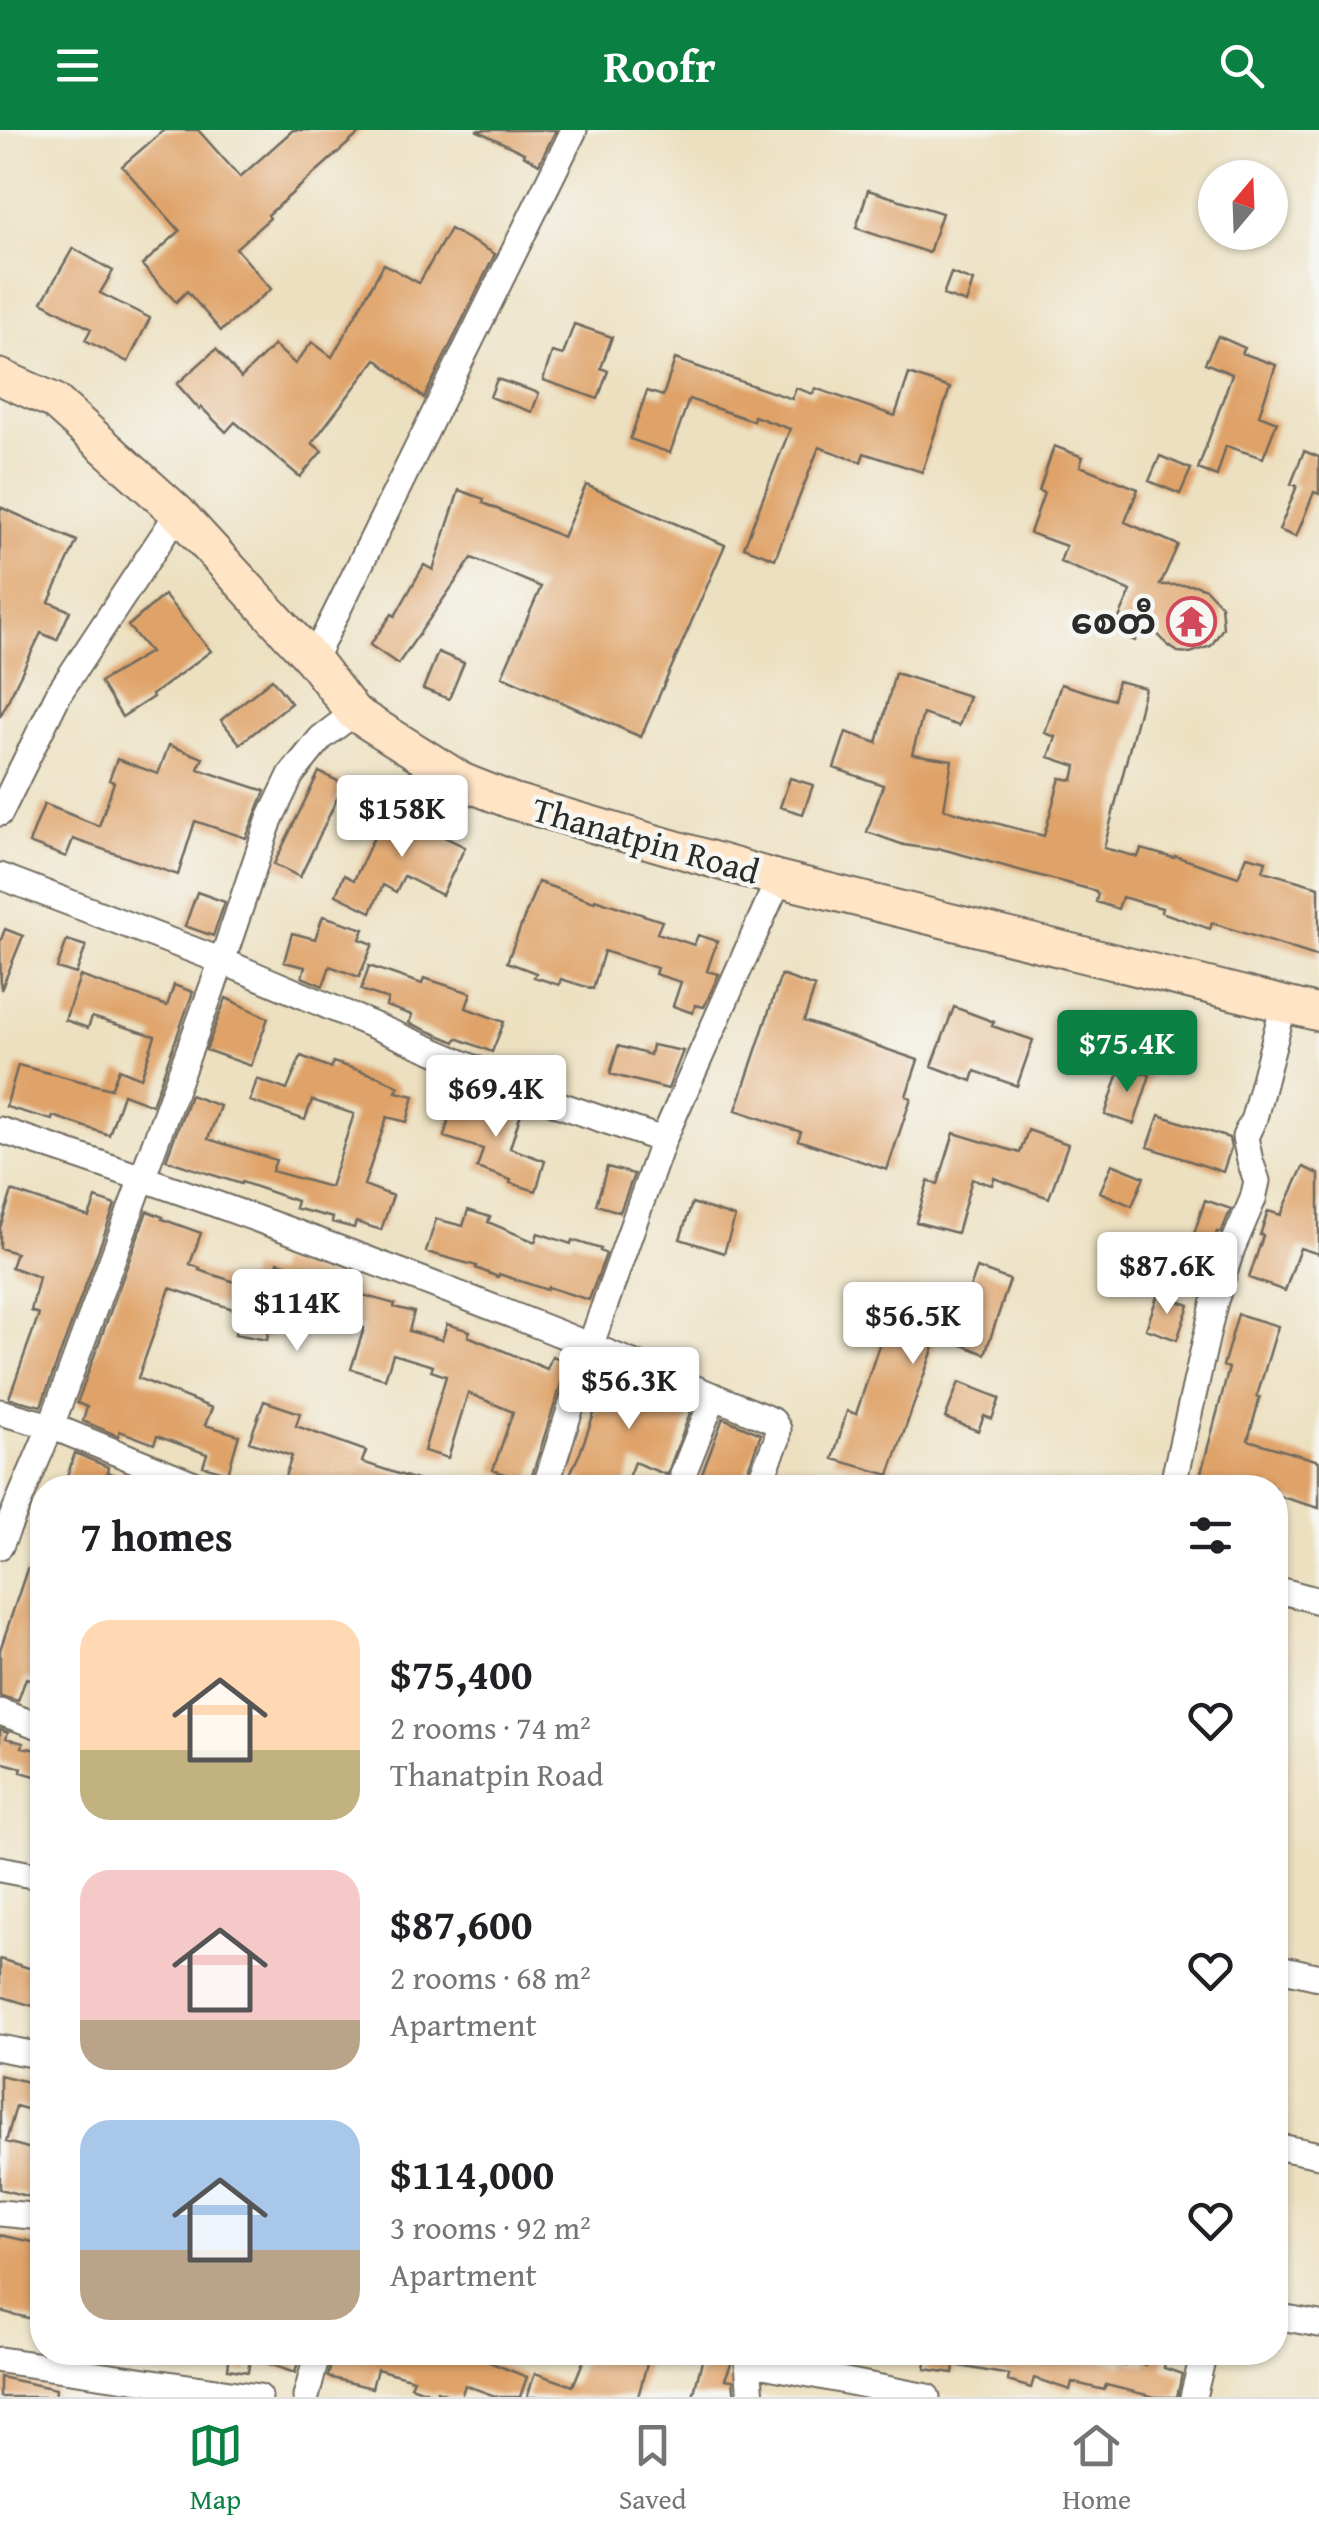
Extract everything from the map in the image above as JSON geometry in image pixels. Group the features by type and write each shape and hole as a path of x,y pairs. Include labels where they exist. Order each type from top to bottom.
{"main road":[{"name":"Thanatpin Road","path":"0,377 54,400 178,513 313,660 354,714 464,782 512,801 779,878 1319,1013"}],"street":[{"path":"313,660 574,130"},
{"path":"0,813 59,693 178,513"},
{"path":"31,1475 222,961 270,818 291,775 320,738 354,714"},
{"path":"0,876 222,961 563,1106 663,1140"},
{"path":"548,1475 663,1140 779,878"},
{"path":"1175,1475 1214,1304 1232,1248 1254,1199 1258,1181 1245,1138 1254,1118 1284,1004"},
{"path":"0,1130 141,1177 591,1344 773,1421 778,1429 777,1440 762,1475"},
{"path":"683,1475 714,1396"},
{"path":"0,1412 52,1426 172,1475"},
{"path":"0,1546 30,1477"},
{"path":"1288,1593 1319,1601"},
{"path":"0,1712 30,1723"},
{"path":"0,1869 30,1875"},
{"path":"1288,1970 1319,1978"},
{"path":"0,2048 30,2054"},
{"path":"1288,2149 1319,2155"},
{"path":"0,2213 30,2216"},
{"path":"1288,2318 1319,2324"},
{"path":"0,2360 30,2364"},
{"path":"35,2365 259,2397"},
{"path":"306,2397 315,2365"},
{"path":"748,2365 751,2397"},
{"path":"783,2365 927,2397"},
{"path":"1192,2397 1201,2365"}],"building":[{"path":"164,130 198,130 240,177 293,130 363,130 236,248 271,289 221,331 187,291 176,302 142,265 180,231 122,166"},
{"path":"476,130 556,130 539,164"},
{"path":"868,190 942,213 929,253 856,228"},
{"path":"450,229 495,254 424,398 376,359 312,443 322,451 300,477 235,422 226,432 177,384 216,349 241,378 274,345 295,364 312,342 332,357 384,264 419,283"},
{"path":"73,248 113,271 100,293 150,318 128,362 85,340 91,329 42,302"},
{"path":"951,273 973,281 966,303 943,295"},
{"path":"574,324 612,337 601,368 608,371 598,399 543,380 552,352 563,355"},
{"path":"1218,336 1245,348 1242,353 1276,365 1259,415 1277,422 1263,458 1226,446 1217,476 1198,469 1232,374 1205,363"},
{"path":"675,359 792,399 796,388 813,394 815,388 895,416 909,374 950,388 922,472 864,453 861,462 819,447 775,559 744,547 790,429 689,399 670,453 630,439 647,391 663,396"},
{"path":"497,379 539,393 532,412 490,397"},
{"path":"1054,446 1083,457 1080,466 1138,489 1125,522 1178,545 1160,585 1195,585 1206,589 1221,605 1223,628 1211,646 1190,653 1178,652 1144,620 1135,641 1113,632 1131,591 1060,562 1066,546 1030,533"},
{"path":"1304,451 1319,457 1319,494 1314,492 1296,537 1279,530 1297,486 1291,484"},
{"path":"1160,456 1191,469 1180,494 1149,481"},
{"path":"586,485 725,545 641,737 502,676 541,587 472,558 398,664 370,645 392,614 395,616 424,565 433,570 459,490 563,537"},
{"path":"0,507 77,541 49,602 70,611 57,640 41,633 0,717"},
{"path":"164,595 211,651 122,717 100,682 150,652 128,626"},
{"path":"438,652 464,663 449,699 423,689"},
{"path":"895,673 969,696 959,726 923,714 912,754 952,760 944,809 1044,836 1060,778 1073,780 1076,766 1049,757 1056,737 1045,733 1061,684 1113,700 1118,681 1145,688 1104,848 1138,857 1141,849 1175,856 1238,877 1247,856 1266,861 1263,871 1319,887 1319,957 1212,923 1210,929 1161,912 1162,908 1122,897 1118,909 1096,902 1096,891 938,848 904,845 867,832 883,785 834,768 846,732 877,743"},
{"path":"272,679 291,703 240,744 221,720"},
{"path":"169,745 203,758 198,769 265,791 246,838 195,821 178,875 73,839 66,857 29,843 44,804 99,826 114,782 109,780 117,759 158,774"},
{"path":"319,772 344,784 300,877 274,864"},
{"path":"790,778 813,785 803,814 780,807"},
{"path":"388,807 465,847 442,895 404,876 396,892 383,885 371,912 336,895 344,875 354,880"},
{"path":"538,882 662,921 657,933 694,945 698,935 717,941 707,971 719,974 704,1007 695,1005 693,1013 673,1006 681,982 655,974 657,968 604,951 593,989 561,979 559,985 507,962"},
{"path":"197,892 225,902 213,936 185,926"},
{"path":"323,916 364,929 360,939 373,944 359,977 330,966 323,986 302,977 305,967 284,962 292,933 315,939"},
{"path":"5,929 23,936 1,990 0,942"},
{"path":"67,940 86,946 76,974 57,968"},
{"path":"369,966 422,984 424,978 471,993 466,1008 504,1022 492,1052 409,1023 412,1015 386,1006 388,999 361,990"},
{"path":"781,975 815,987 804,1021 918,1060 906,1096 911,1098 887,1170 798,1140 801,1132 736,1110"},
{"path":"80,976 167,1006 174,985 193,992 152,1105 123,1094 109,1135 53,1116 52,1120 6,1107 18,1065 111,1089 119,1069 141,1078 155,1036 92,1017 88,1028 65,1020"},
{"path":"226,998 268,1018 251,1066 206,1050"},
{"path":"954,1007 1033,1040 1017,1086 975,1071 972,1081 932,1066"},
{"path":"652,1045 683,1051 668,1089 610,1074 618,1046 650,1055"},
{"path":"301,1056 331,1068 333,1062 380,1077 399,1087 396,1092 414,1096 407,1122 387,1117 364,1185 393,1196 381,1230 356,1222 354,1228 332,1222 333,1218 295,1208 297,1201 166,1160 190,1095 220,1106 208,1139 276,1160 272,1171 330,1187 354,1114 312,1100 305,1120 250,1101 257,1079 287,1090"},
{"path":"1121,1066 1150,1075 1134,1124 1105,1115"},
{"path":"476,1092 523,1107 510,1148 545,1161 536,1191 477,1168 483,1149 444,1137 451,1109 469,1115"},
{"path":"1159,1115 1229,1138 1231,1148 1223,1172 1148,1147"},
{"path":"1028,1130 1068,1144 1049,1198 994,1178 992,1185 972,1179 957,1233 916,1222 928,1181 938,1184 954,1133 1020,1153"},
{"path":"1112,1164 1144,1177 1132,1206 1100,1192"},
{"path":"607,1167 634,1174 620,1212 596,1205"},
{"path":"1303,1167 1319,1174 1319,1254 1300,1248 1285,1291 1249,1278 1268,1211 1281,1215"},
{"path":"12,1191 89,1217 96,1198 115,1205 41,1406 9,1398 39,1314 31,1311 39,1277 11,1267 16,1253 0,1248 0,1228"},
{"path":"1205,1200 1231,1209 1206,1262 1187,1255"},
{"path":"692,1203 735,1217 724,1253 680,1239"},
{"path":"468,1210 490,1217 488,1222 535,1242 538,1233 601,1249 606,1254 589,1300 499,1274 498,1277 477,1266 426,1252 436,1219 463,1226"},
{"path":"147,1211 201,1233 190,1264 199,1270 247,1286 250,1269 275,1274 278,1262 414,1312 409,1331 442,1340 447,1324 470,1331 468,1336 547,1369 552,1356 568,1362 532,1475 508,1475 493,1470 513,1412 468,1393 448,1458 424,1451 446,1376 431,1371 433,1366 393,1354 385,1379 351,1369 364,1328 313,1309 308,1319 286,1309 285,1314 272,1311 267,1340 235,1334 239,1311 170,1288 138,1378 212,1408 205,1425 239,1435 228,1473 203,1466 207,1454 157,1436 154,1444 120,1431 118,1436 83,1421 87,1407 77,1403"},
{"path":"977,1268 1010,1280 985,1354 938,1335 889,1475 833,1459 847,1411 856,1414 898,1289 962,1311"},
{"path":"1158,1294 1189,1305 1177,1340 1146,1329"},
{"path":"1238,1314 1278,1326 1248,1440 1319,1461 1319,1508 1288,1499 1288,1475 1200,1475 1229,1368 1223,1366"},
{"path":"605,1370 693,1405 667,1475 634,1462 629,1475 569,1475 600,1397 592,1394 599,1373 603,1375"},
{"path":"959,1382 1000,1398 992,1419 984,1416 978,1431 945,1418"},
{"path":"264,1401 300,1413 296,1426 366,1451 362,1462 402,1475 285,1475 292,1456 249,1442"},
{"path":"723,1418 761,1434 746,1475 701,1475"},
{"path":"75,1453 108,1467 107,1472 115,1475 67,1475"},
{"path":"27,1569 30,1570 30,1679 26,1678 18,1701 0,1696 0,1650"},
{"path":"0,1729 8,1732 6,1738 30,1749 30,1775 0,1762"},
{"path":"0,1959 30,1968 30,2005 0,1996"},
{"path":"30,2074 30,2110 16,2106 6,2142 30,2149 30,2197 0,2189 0,2075 28,2082"},
{"path":"0,2235 30,2241 30,2318 0,2311"},
{"path":"228,2365 249,2365 248,2372 228,2369"},
{"path":"271,2365 297,2365 295,2373"},
{"path":"331,2365 497,2365 527,2377 520,2397 498,2397 465,2385 461,2397 453,2397 411,2386 414,2379 377,2369 372,2388 328,2377"},
{"path":"582,2365 647,2365 638,2397 527,2397 535,2373 573,2386"},
{"path":"701,2365 730,2365 725,2379 733,2380 735,2397 693,2397"},
{"path":"926,2365 954,2365 953,2373 925,2369"},
{"path":"954,2365 1164,2365 1182,2374 1177,2397 1155,2397 1106,2385 1104,2390 1072,2382 1070,2390 1034,2378 1031,2388 1008,2381 1009,2375"},
{"path":"0,2377 56,2389 55,2397 0,2397"}],"place":[{"name":"စေတီ","path":"1191,621"}]}
